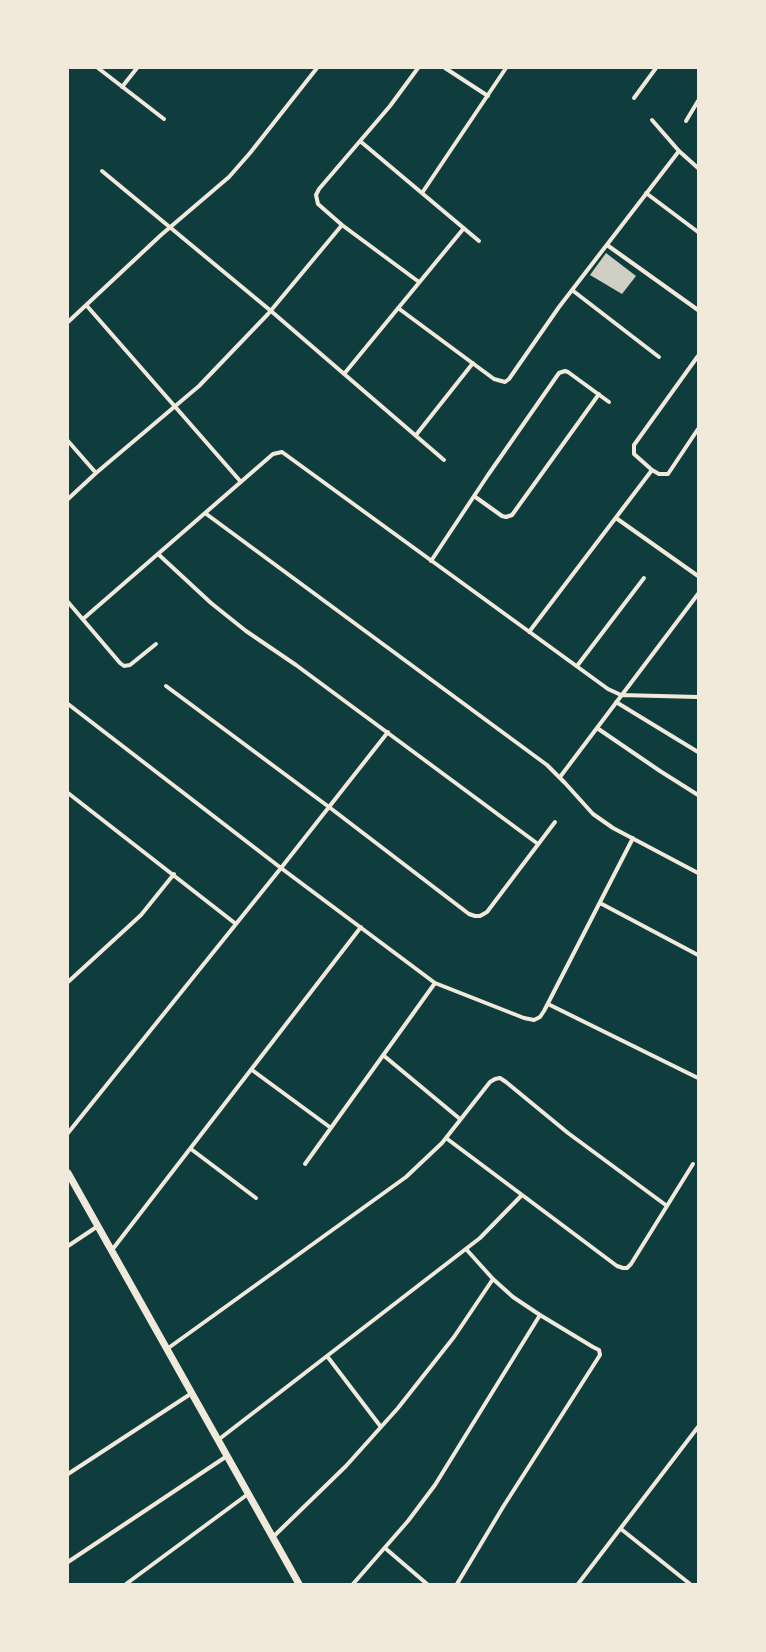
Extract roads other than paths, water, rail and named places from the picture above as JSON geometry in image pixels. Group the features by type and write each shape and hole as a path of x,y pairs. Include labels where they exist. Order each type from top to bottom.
{"street":[{"path":"98,68 164,119"},
{"path":"122,87 137,68"},
{"path":"68,322 87,306 170,227 229,177 250,153 317,68"},
{"path":"418,68 395,99 316,195 318,204 342,225 419,282"},
{"path":"445,68 488,96"},
{"path":"422,193 506,68"},
{"path":"634,98 656,68"},
{"path":"686,121 698,101"},
{"path":"652,120 679,151 698,168"},
{"path":"360,141 480,241"},
{"path":"398,308 500,382 505,382 509,379 606,244 679,151"},
{"path":"102,171 271,310 444,460"},
{"path":"646,193 698,232"},
{"path":"68,499 96,473 199,386 271,310 342,225"},
{"path":"344,374 464,228"},
{"path":"606,244 698,310"},
{"path":"572,290 659,357"},
{"path":"87,306 241,482"},
{"path":"698,356 634,445 634,454 652,470 659,474 668,474 698,428"},
{"path":"416,435 473,363"},
{"path":"431,561 474,496 560,373 565,371 568,372 609,402"},
{"path":"474,496 502,516 506,517 512,515 599,394"},
{"path":"68,441 96,473"},
{"path":"83,619 273,454 282,452 608,689 621,695 637,694 698,697"},
{"path":"529,632 652,470"},
{"path":"205,513 547,765 593,814 613,828 698,873"},
{"path":"616,518 698,576"},
{"path":"158,554 234,622 388,732 538,844"},
{"path":"577,666 644,578"},
{"path":"560,778 698,594"},
{"path":"68,602 124,666 130,665 156,644"},
{"path":"166,686 329,807 462,909 475,916 480,916 486,912 555,822"},
{"path":"616,702 698,752"},
{"path":"68,704 281,868 435,983 524,1018 534,1020 540,1017 548,1004 633,838"},
{"path":"597,728 698,795"},
{"path":"68,1133 388,732"},
{"path":"68,793 174,874 236,924"},
{"path":"68,982 141,915 174,874"},
{"path":"600,903 698,955"},
{"path":"112,1250 361,928"},
{"path":"305,1164 435,983"},
{"path":"548,1004 698,1078"},
{"path":"383,1055 460,1119"},
{"path":"252,1070 331,1128"},
{"path":"167,1349 406,1177 429,1157 494,1079 500,1078 568,1133 667,1206"},
{"path":"446,1138 617,1266 623,1268 627,1268 631,1264 693,1164"},
{"path":"191,1149 256,1198"},
{"path":"68,1173 299,1584"},
{"path":"218,1440 466,1249 490,1229 522,1195"},
{"path":"68,1246 98,1226"},
{"path":"457,1584 503,1507 600,1355 599,1350 594,1346 540,1316 513,1297 493,1279 466,1249"},
{"path":"272,1537 346,1466 398,1408 446,1348 493,1279"},
{"path":"353,1584 385,1548 435,1485 540,1316"},
{"path":"327,1356 381,1427"},
{"path":"68,1474 192,1393"},
{"path":"578,1584 698,1427"},
{"path":"68,1562 227,1456"},
{"path":"126,1584 248,1494"},
{"path":"621,1529 690,1584"},
{"path":"385,1548 427,1584"}]}
